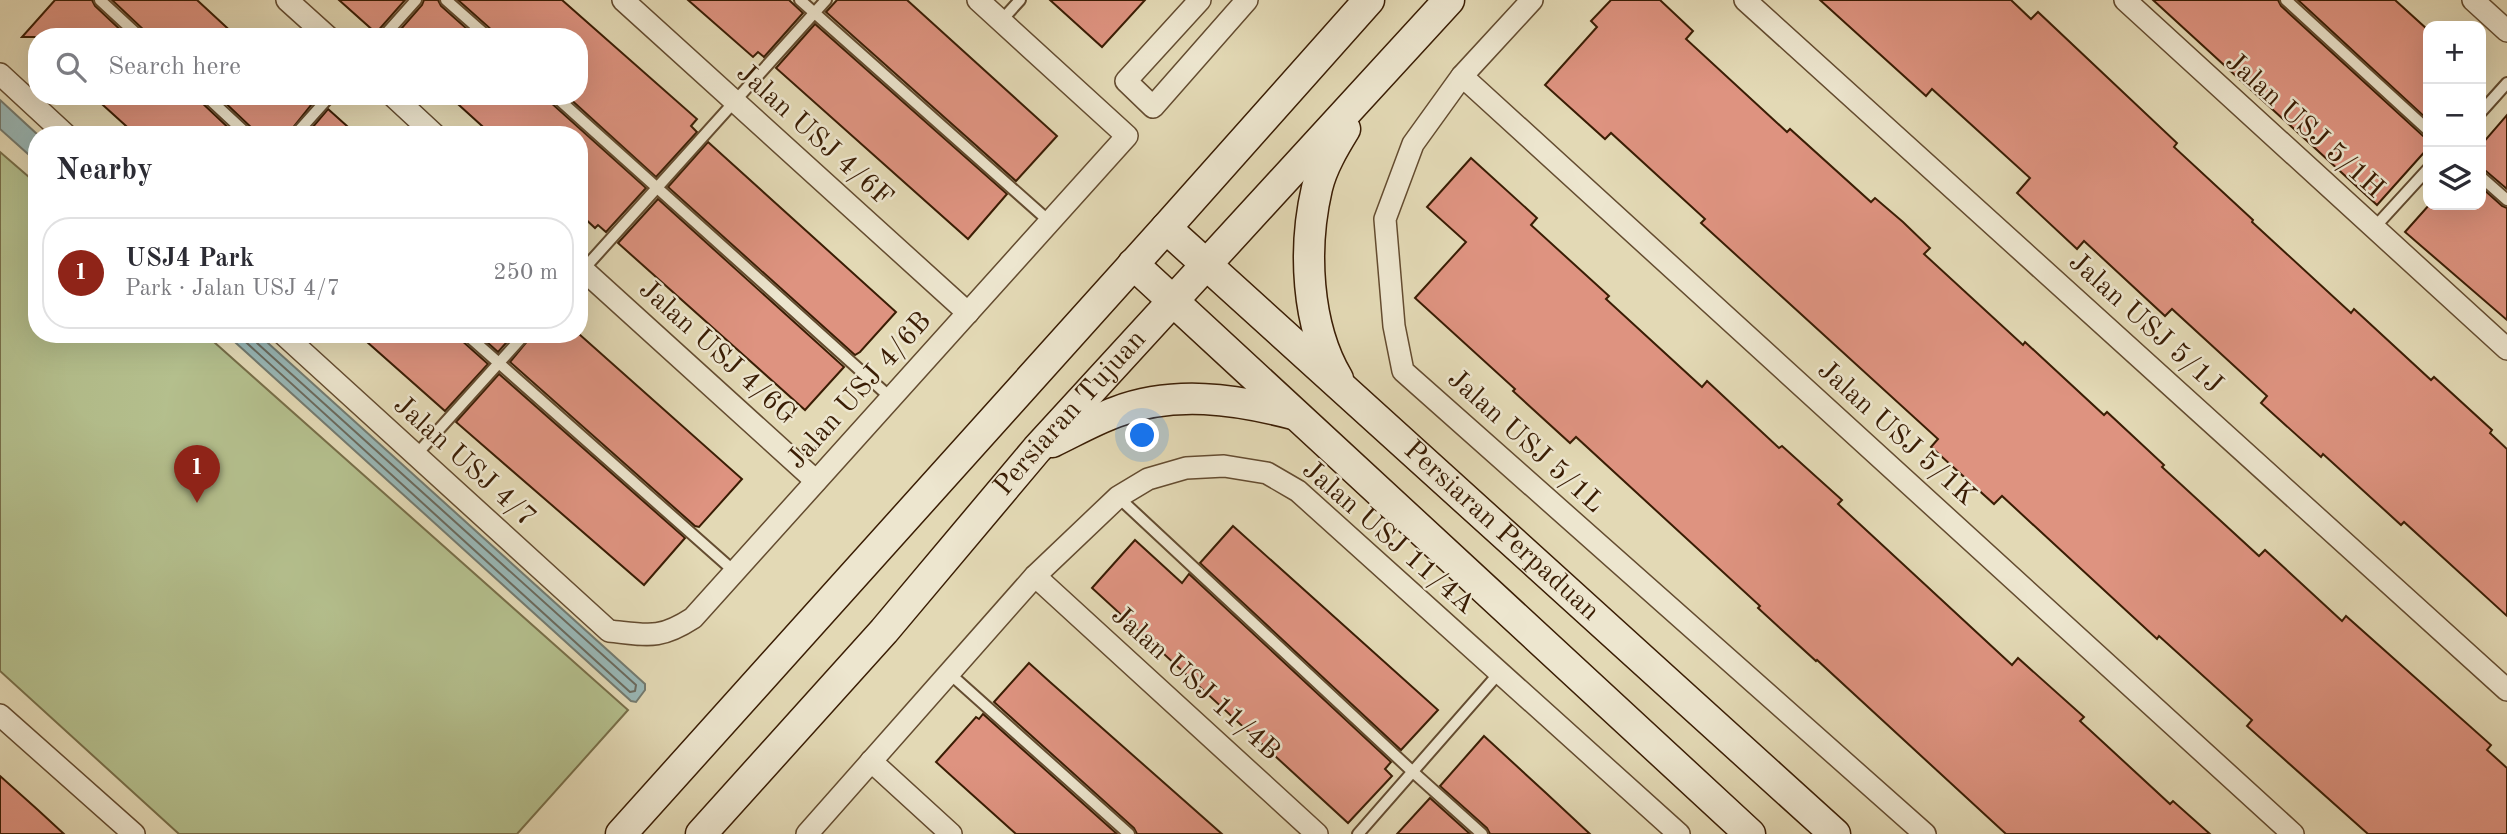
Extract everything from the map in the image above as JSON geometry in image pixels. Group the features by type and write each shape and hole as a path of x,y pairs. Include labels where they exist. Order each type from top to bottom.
{"main road":[{"name":"Persiaran Tujuan","path":"621,834 1368,0"},
{"name":"Persiaran Tujuan","path":"701,834 884,631 1037,449 1449,0"},
{"path":"1345,392 1329,364 1317,322 1310,277 1310,229 1318,186 1331,151 1379,76"},
{"name":"Persiaran Perpaduan","path":"1166,228 1835,834"},
{"name":"Persiaran Perpaduan","path":"1133,264 1751,834"},
{"path":"1037,449 1116,412 1154,402 1217,399 1250,403 1297,415"}],"street":[{"path":"288,0 318,28"},
{"name":"Jalan USJ 4/6F","path":"623,0 968,313"},
{"path":"978,0 1001,21"},
{"path":"1200,0 1126,81 1153,107 1247,0"},
{"name":"Jalan USJ 5/1L","path":"1532,0 1462,76 1413,144 1385,219 1394,326 1403,371 1925,834"},
{"name":"Jalan USJ 5/1J","path":"1745,0 2507,690"},
{"name":"Jalan USJ 5/1H","path":"2125,0 2507,349"},
{"path":"2473,0 2507,31"},
{"name":"Jalan USJ 4/6B","path":"609,631 655,636 673,631 693,618 1127,136 1001,21"},
{"path":"0,74 28,100"},
{"name":"Jalan USJ 5/1K","path":"1462,76 2293,834"},
{"path":"34,105 56,126"},
{"path":"403,105 425,126"},
{"name":"Jalan USJ 4/6G","path":"588,276 816,481"},
{"name":"Jalan USJ 4/7","path":"293,343 609,631"},
{"name":"Jalan USJ 11/4A","path":"807,834 1035,576 1118,497 1148,479 1186,468 1224,466 1267,473 1298,491 1679,834"},
{"name":"Jalan USJ 11/4B","path":"1035,576 1317,834"},
{"path":"0,715 134,834"},
{"path":"871,761 951,834"}],"lane":[{"path":"100,0 130,28"},
{"path":"391,28 416,0"},
{"path":"446,0 478,28"},
{"path":"800,0 1050,222"},
{"path":"588,262 826,0"},
{"path":"1001,21 1020,0"},
{"path":"2286,0 2423,125"},
{"path":"2486,106 2507,83"},
{"path":"215,105 238,126"},
{"path":"303,126 322,105"},
{"path":"565,105 891,398"},
{"path":"2374,228 2423,174"},
{"path":"2486,181 2507,200"},
{"path":"476,343 735,572"},
{"path":"415,456 517,343"},
{"path":"1118,497 1482,834"},
{"path":"1357,834 1500,672"},
{"path":"949,673 1129,834"}],"green space":[{"path":"0,152 28,176 28,343 215,343 628,710 517,834 179,834 0,671"}],"water":[{"path":"0,100 28,126 28,154 0,129"},
{"path":"236,343 268,343 645,684 645,690 636,702 631,701"}],"building":[{"path":"55,0 92,0 118,28 30,28"},
{"path":"112,0 197,0 227,28 142,28"},
{"path":"339,0 405,0 380,28 370,28"},
{"path":"424,0 438,0 441,6 466,28 402,28"},
{"path":"458,0 562,0 697,119 691,126 697,132 656,177 577,105 588,105 588,28 490,28"},
{"path":"688,0 789,0 803,13 764,57 758,52 753,57"},
{"path":"837,0 907,0 1057,136 1016,181 826,12"},
{"path":"1050,0 1145,0 1102,47"},
{"path":"1611,0 1660,0 1693,31 1686,39 1787,132 1790,129 1871,202 1875,198 1903,222 1930,248 1924,254 2023,345 2025,342 2104,415 2107,412 2164,465 2162,467 2259,556 2265,550 2342,621 2346,616 2491,745 2487,750 2507,768 2507,834 2368,834 2247,726 2252,720 2159,636 2157,639 2002,496 1994,504 1931,447 1938,439 1701,223 1705,219 1611,133 1605,139 1545,85 1597,27 1591,21"},
{"path":"1820,0 2011,0 2031,19 2038,12 2177,143 2174,147 2253,220 2252,222 2351,313 2354,309 2431,380 2434,377 2492,430 2490,433 2507,449 2507,616 2404,522 2401,525 2323,454 2321,457 2261,403 2267,396 2172,309 2165,316 2084,241 2077,249 2017,193 2030,178 1932,89 1926,96"},
{"path":"2153,0 2278,0 2281,6 2423,136 2423,154 2377,205"},
{"path":"2298,0 2395,0 2423,25 2423,115"},
{"path":"815,24 1007,194 968,239 776,68"},
{"path":"103,105 204,105 226,126 126,126"},
{"path":"228,105 311,105 294,126 250,126"},
{"path":"459,105 553,105 577,126 482,126"},
{"path":"328,109 347,126 314,126"},
{"path":"2507,115 2507,189 2486,171 2486,139"},
{"path":"588,136 646,188 606,232 598,225 595,228 588,221"},
{"path":"708,142 896,312 860,352 855,355 668,187"},
{"path":"1471,158 1537,218 1531,225 1609,296 1606,299 1702,387 1707,381 1779,448 1782,446 1842,500 1838,504 2012,665 2018,658 2084,717 2080,721 2170,804 2173,801 2210,834 2006,834 1758,608 1760,606 1576,437 1570,443 1513,391 1515,389 1415,298 1466,242 1427,207"},
{"path":"2486,192 2507,208 2507,320 2405,232 2425,210 2486,210"},
{"path":"658,199 844,367 805,410 618,243"},
{"path":"588,342 742,479 699,527 695,526 510,362 526,343"},
{"path":"368,343 464,343 488,364 445,411"},
{"path":"488,343 506,343 498,352"},
{"path":"499,374 685,538 644,585 456,422"},
{"path":"1233,526 1438,710 1401,750 1200,563"},
{"path":"1135,540 1182,583 1189,574 1391,762 1385,769 1392,776 1348,823 1092,588"},
{"path":"1029,663 1222,834 1137,834 1134,828 994,702"},
{"path":"983,714 1117,834 1016,834 936,762 976,717 979,719"},
{"path":"1484,736 1590,834 1490,834 1487,828 1440,786"},
{"path":"0,776 38,810 64,834 0,834"},
{"path":"1430,798 1470,834 1397,834"}],"place":[{"name":"USJ4 Park","path":"197,503"}]}
